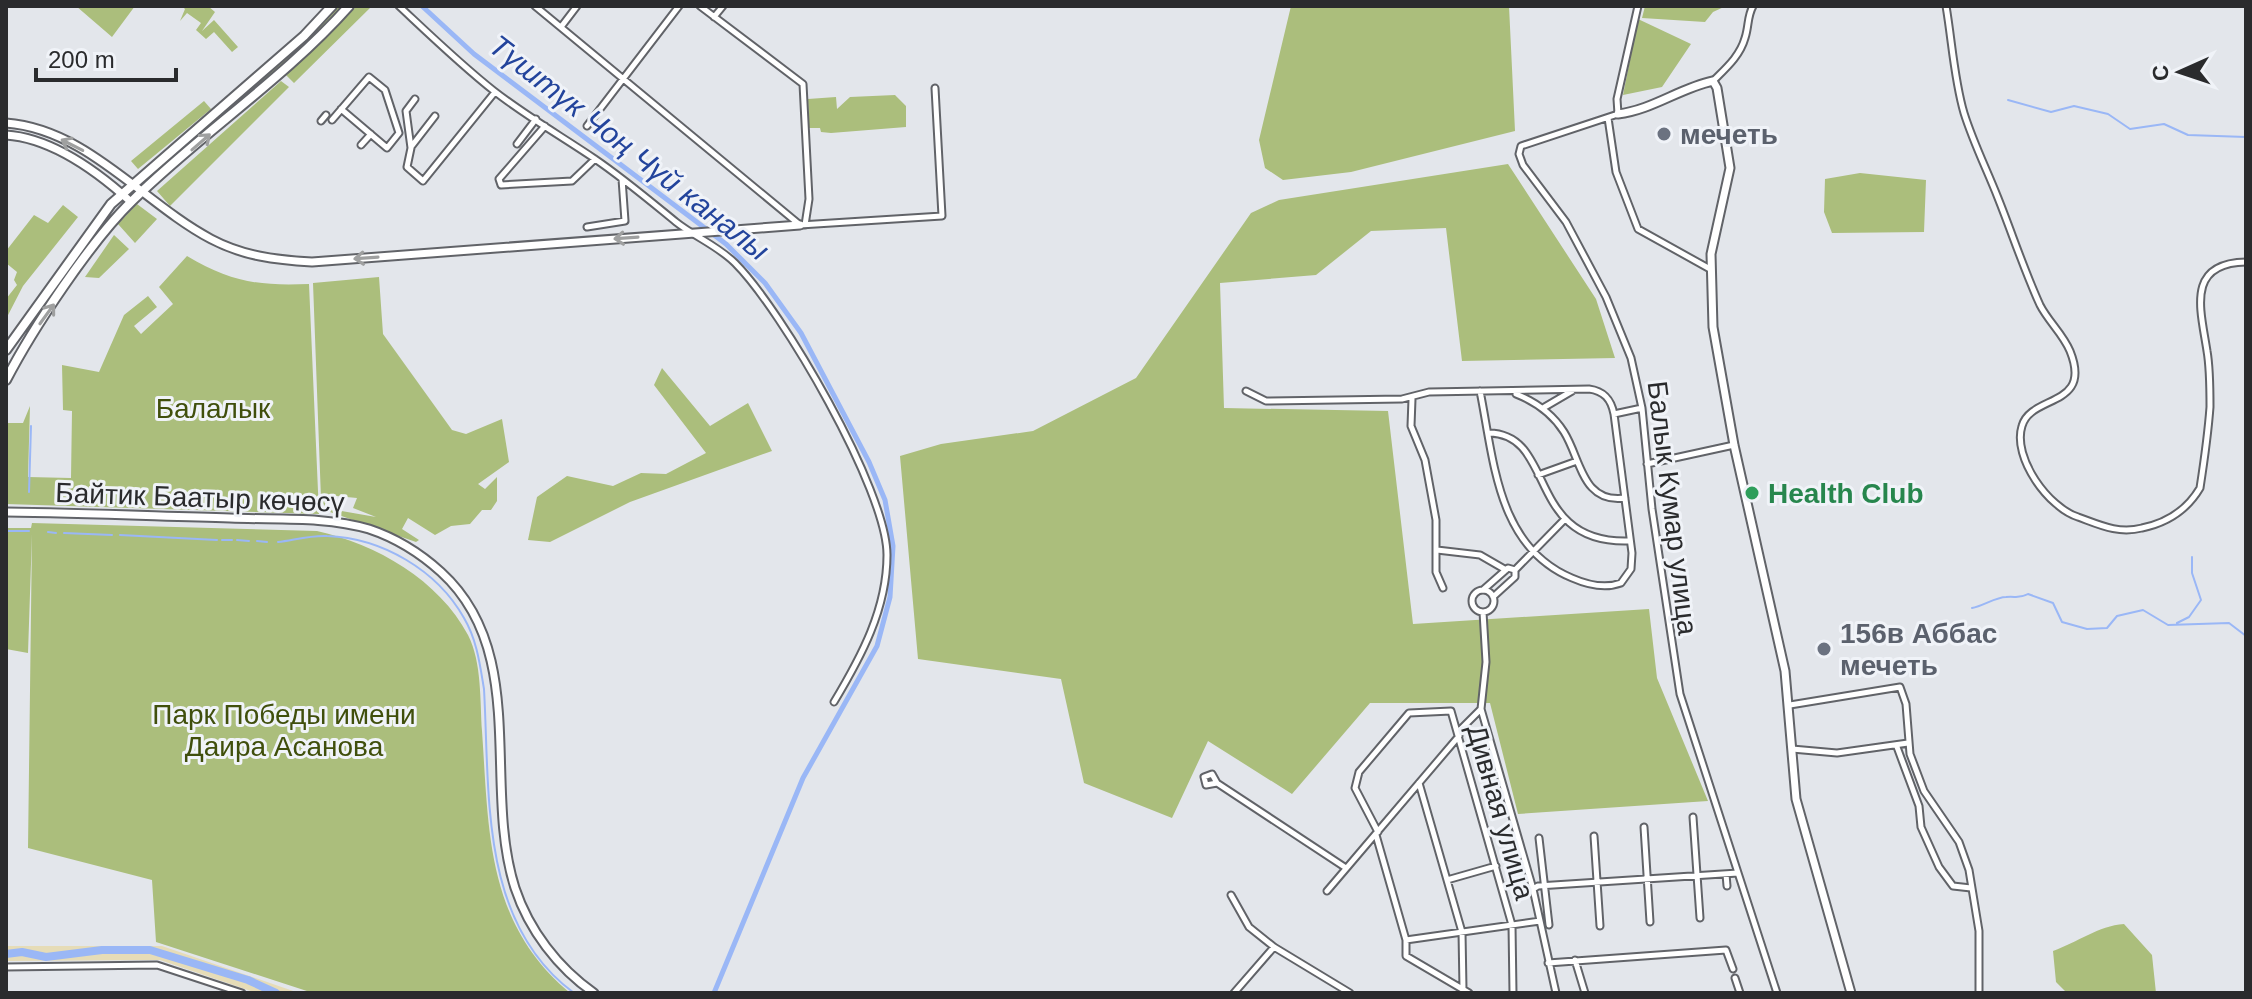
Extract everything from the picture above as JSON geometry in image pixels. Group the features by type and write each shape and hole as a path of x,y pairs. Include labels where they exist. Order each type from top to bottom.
{"main road":[{"path":"20,353 8,347 122,193 304,36 332,6"},
{"path":"6,380 20,353 131,202 312,45 349,6"}],"street":[{"path":"399,6 495,92 622,178 702,243 719,248 734,262 779,321 845,432 881,516 887,551 880,603 867,642 834,702"},
{"path":"535,6 802,225"},
{"path":"561,27 577,6"},
{"path":"587,126 679,6"},
{"path":"700,6 803,84 809,199 802,225"},
{"path":"714,17 723,6"},
{"path":"1638,6 1617,99 1618,114 1637,112 1713,81 1739,54 1753,6"},
{"path":"1946,6 1964,113 2041,307 2070,352 2072,383 2068,391 2058,401 2032,411 2022,426 2021,447 2038,488 2070,515 2101,527 2139,529 2159,524 2194,499 2200,488 2210,406 2207,352 2199,301 2214,270 2224,264 2246,262"},
{"path":"332,120 341,109 369,77 385,90 399,133 387,148 341,109"},
{"path":"1713,81 1717,88 1730,168 1710,269 1713,327 1734,445 1790,705 1800,815 1851,993"},
{"path":"6,123 48,133 83,150 209,238 239,251 280,260 312,262 703,231 942,216 935,88"},
{"path":"415,99 406,111 411,148 408,170 423,181 495,92"},
{"name":"Балык Кумар улица","path":"1618,114 1521,146 1519,154 1523,165 1566,222 1606,297 1631,358 1642,408 1647,464 1680,694 1777,993"},
{"path":"321,121 326,115"},
{"path":"411,148 435,116"},
{"path":"1608,117 1616,172 1638,229 1710,269"},
{"path":"517,144 536,119"},
{"path":"545,126 504,173 499,180 501,185 572,181 595,159"},
{"path":"43,144 48,133"},
{"path":"361,145 371,134"},
{"path":"6,135 43,144 122,193 131,202"},
{"path":"587,227 625,221 622,178"},
{"path":"1543,408 1573,390"},
{"path":"1246,391 1266,401 1412,398 1429,392 1480,391 1513,393 1600,391 1610,400 1614,414 1630,541 1631,569 1621,583 1608,587 1570,577 1533,552 1521,538 1506,509 1480,391"},
{"path":"1513,393 1543,408 1565,433 1588,485 1597,494 1610,499 1625,498"},
{"path":"1412,398 1411,426 1425,460 1437,550 1436,572 1443,588"},
{"path":"1614,414 1642,408"},
{"path":"1489,433 1504,435 1524,447 1550,503 1564,520 1599,539 1630,541"},
{"path":"1647,464 1734,445"},
{"path":"1538,475 1577,461"},
{"name":"Байтик Баатыр көчөсү","path":"6,512 342,523 397,540 433,565 472,609 490,653 496,690 507,849 519,898 547,947 594,993"},
{"path":"1437,550 1480,555 1506,570 1515,570 1564,520"},
{"path":"1483,612 1477,610 1472,601 1474,594 1506,570"},
{"path":"1483,612 1492,606 1493,597 1515,577 1515,570"},
{"path":"1483,590 1493,597"},
{"path":"1483,612 1485,669 1481,709 1533,889 1556,993"},
{"path":"1790,705 1900,687 1906,704 1908,743 1924,791 1959,842 1971,888 1979,931 1979,993"},
{"path":"1327,891 1481,709"},
{"name":"Дивная улица","path":"1377,833 1355,788 1359,772 1409,713 1451,711 1512,925 1513,993"},
{"path":"1792,749 1837,753 1897,747 1908,743"},
{"path":"1897,747 1919,806 1921,827 1939,867 1953,886 1971,888"},
{"path":"1217,783 1346,868"},
{"path":"1419,783 1462,932 1466,991"},
{"path":"1693,817 1700,918"},
{"path":"1644,827 1650,922"},
{"path":"1377,833 1406,940 1406,956 1466,991"},
{"path":"1594,836 1600,926"},
{"path":"1539,838 1547,885 1549,925"},
{"path":"1447,880 1496,866"},
{"path":"1533,889 1547,885 1739,873"},
{"path":"1726,874 1727,886"},
{"path":"1231,895 1249,927 1274,947 1350,993"},
{"path":"1406,940 1540,921"},
{"path":"1234,993 1274,947"},
{"path":"1548,963 1726,950 1733,969"},
{"path":"1575,960 1585,993"},
{"path":"6,967 157,965 242,993"},
{"path":"1735,978 1737,992"}],"green space":[{"path":"76,6 135,6 112,37"},
{"path":"182,6 208,6 215,12 202,31 214,20 238,47 232,52 214,32 206,39 196,30 201,23 187,13 180,21 185,9"},
{"path":"337,6 342,6 308,43 147,183 144,180 306,39"},
{"path":"357,6 372,6 294,83 285,74"},
{"path":"1291,6 1509,6 1515,131 1351,172 1283,180 1265,168 1259,140"},
{"path":"1645,6 1726,6 1713,12 1705,22 1642,18"},
{"path":"1638,19 1691,44 1662,87 1623,95"},
{"path":"281,81 289,87 170,206 157,191"},
{"path":"895,95 906,106 906,127 831,133 821,132 820,128 809,128 808,99 836,97 837,109 850,97"},
{"path":"204,101 211,109 138,169 131,161"},
{"path":"1508,164 1596,299 1615,358 1462,361 1446,228 1371,231 1316,275 1220,283 1224,408 1388,411 1413,624 1649,609 1657,678 1708,801 1518,814 1490,703 1370,703 1292,794 1208,741 1172,818 1084,783 1061,679 918,659 900,456 941,444 1033,431 1136,378 1251,213 1279,200"},
{"path":"1860,173 1926,180 1924,232 1832,233 1824,212 1825,179"},
{"path":"137,204 157,219 135,243 118,224"},
{"path":"63,205 78,217 23,286 6,319 6,299 17,285 14,280 17,272 6,263 6,251 34,215 48,223"},
{"path":"114,235 129,249 99,278 85,277"},
{"name":"Балалык","path":"187,256 231,277 260,283 309,284 319,514 6,504 6,423 23,423 30,406 28,477 71,478 72,411 63,410 62,365 99,372 124,315 148,296 157,307 134,326 141,334 173,304 159,287"},
{"path":"379,277 383,334 452,430 466,434 502,419 509,462 478,484 485,489 497,477 497,501 491,510 482,510 470,524 451,526 435,535 408,518 402,529 419,540 416,542 330,512 330,509 376,517 353,508 357,498 326,495 325,507 321,499 313,283"},
{"path":"662,368 710,426 748,403 772,451 630,502 550,542 528,540 537,497 567,476 613,486 641,473 666,474 706,453 654,385"},
{"name":"Парк Победы имени Даира Асанова","path":"32,523 317,531 383,555 423,581 456,615 476,657 491,840 507,906 522,937 542,966 570,993 313,993 156,942 152,880 28,848 32,534 28,653 6,649 6,528 31,528"},
{"path":"2124,924 2152,955 2156,993 2067,993 2056,982 2053,951 2097,931"}],"sand":[{"path":"6,946 162,946 299,993 257,993 160,960 6,961"}],"waterway":[{"name":"Түштүк Чоң Чүй каналы","path":"422,6 474,54 726,244 765,283 801,333 869,462 885,500 893,546 890,597 877,646 803,778 714,993"},
{"path":"2008,100 2051,112 2074,106 2108,114 2130,129 2164,124 2188,135 2246,137"},
{"path":"29,492 31,426"},
{"path":"6,531 29,531"},
{"path":"48,532 56,533"},
{"path":"64,533 112,535"},
{"path":"120,535 217,540"},
{"path":"278,542 327,536 368,543 423,571 453,601 475,644 484,689 490,813 505,894 521,931 543,964 574,993"},
{"path":"222,540 232,540"},
{"path":"237,540 249,541"},
{"path":"257,541 267,542"},
{"path":"2177,623 2189,617 2201,600 2192,573 2192,557"},
{"path":"1972,608 2002,597 2028,594 2053,603 2062,622 2087,629 2107,628 2117,616 2143,610 2168,625 2229,623 2246,636"},
{"path":"6,954 22,952 46,957 102,950 150,950 248,980 276,993"}],"place":[{"name":"мечеть","path":"1664,134"},
{"name":"Health Club","path":"1752,493"},
{"name":"156в Аббас мечеть","path":"1824,649"}]}
